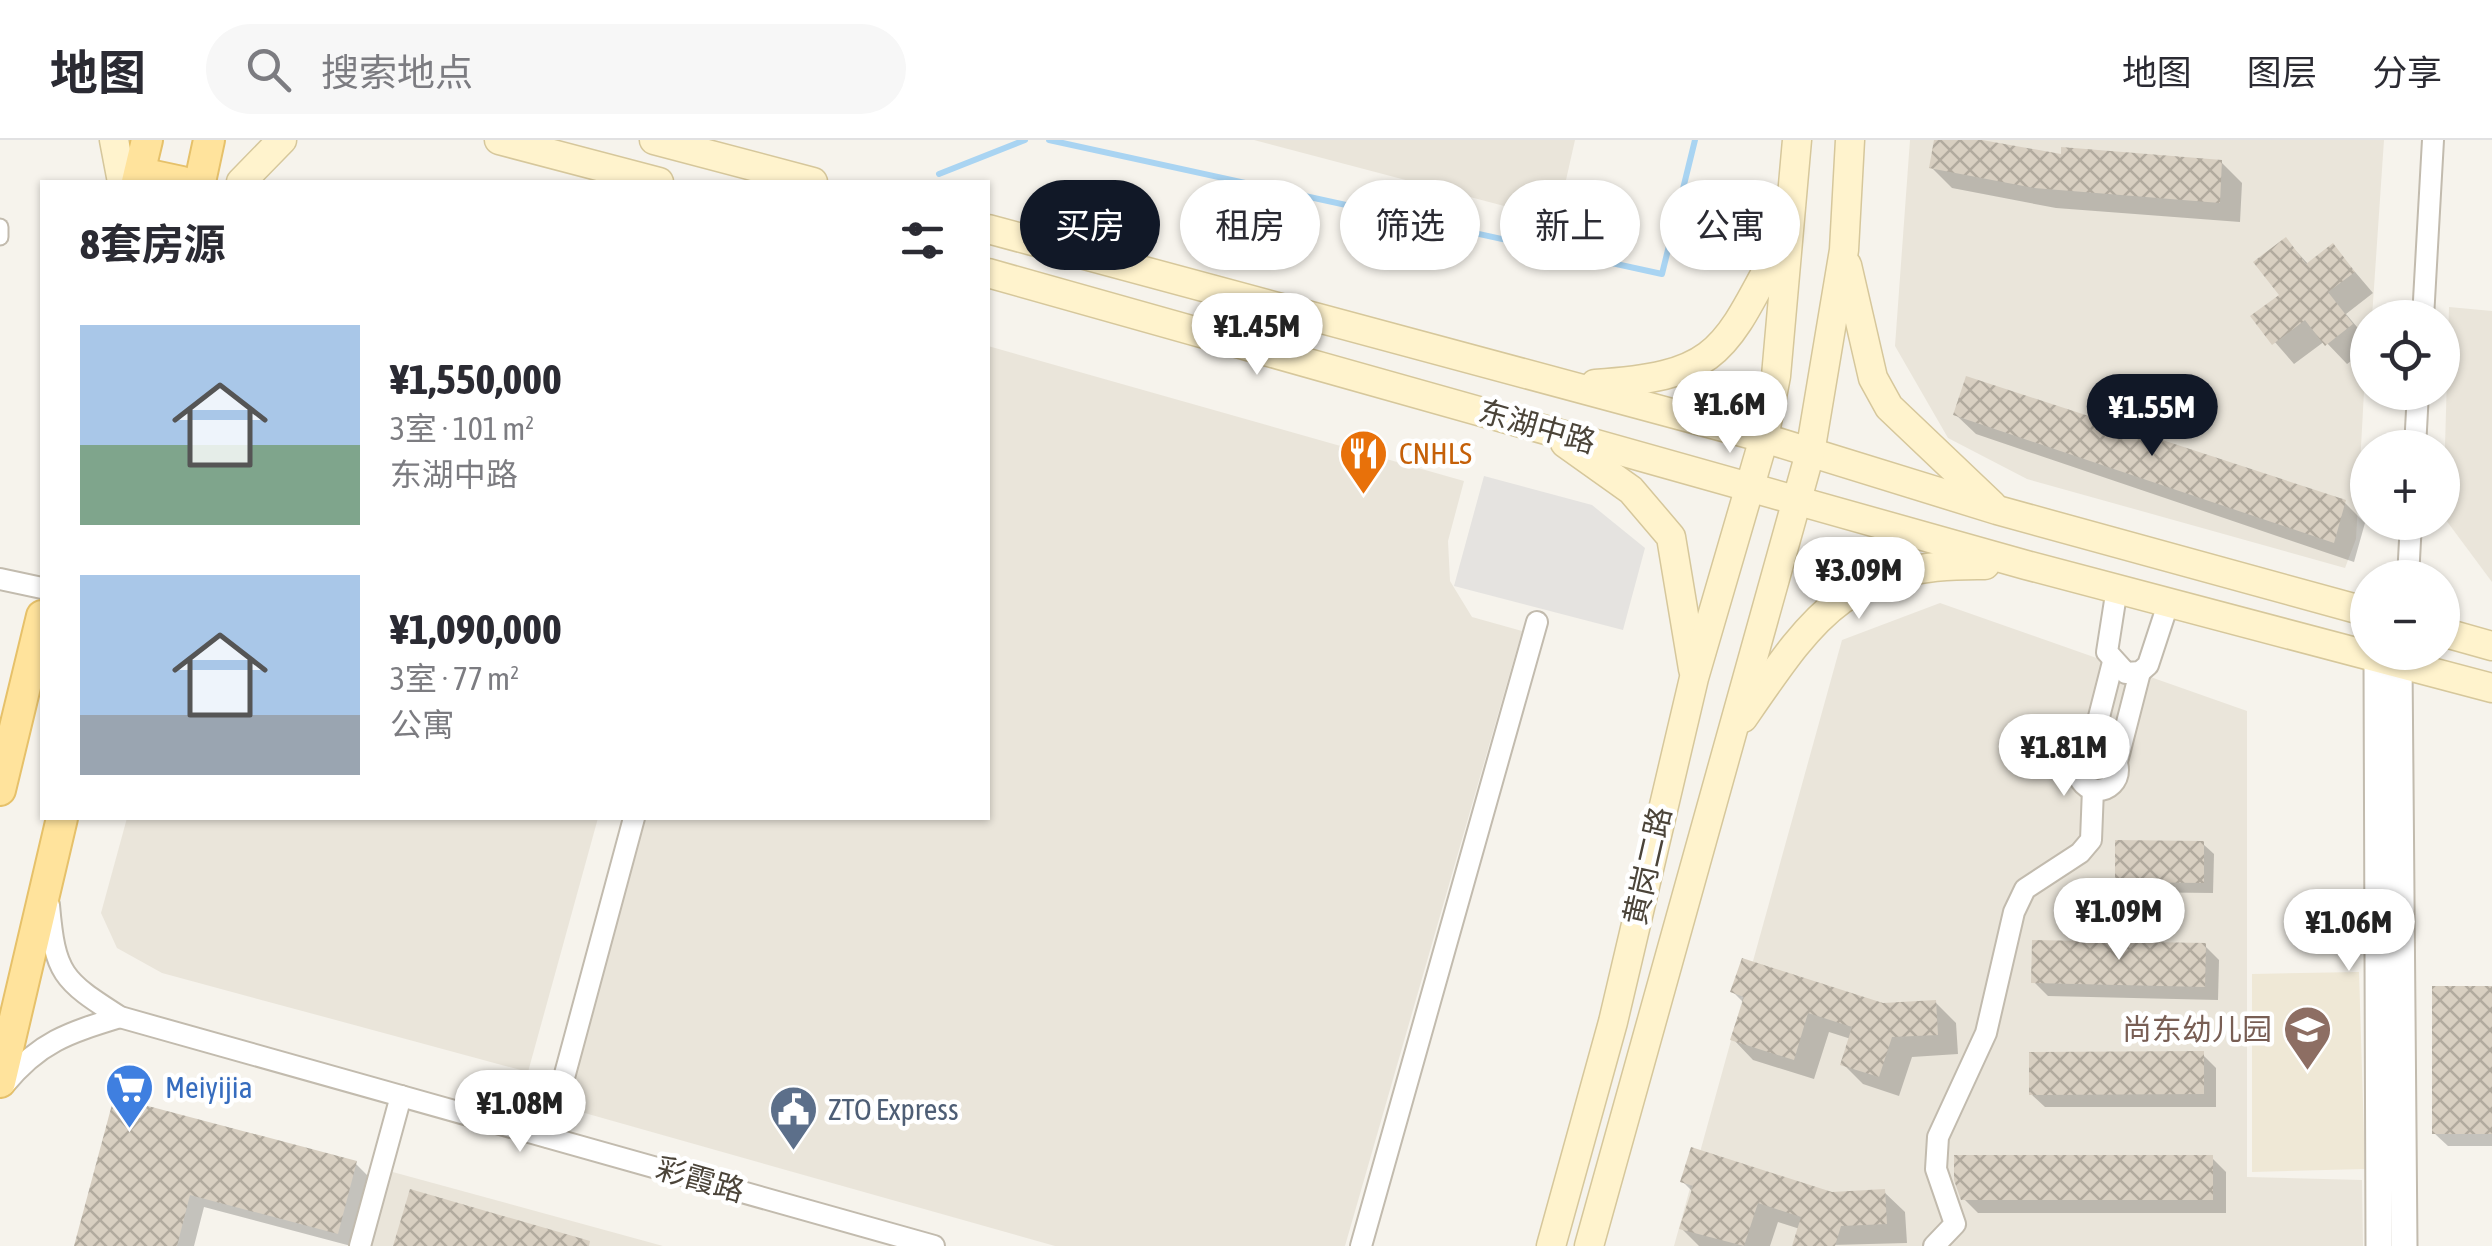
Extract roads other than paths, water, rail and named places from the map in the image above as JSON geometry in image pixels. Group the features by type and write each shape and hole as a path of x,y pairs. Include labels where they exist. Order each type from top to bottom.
{"main road":[{"path":"114,140 133,179"},
{"path":"133,179 147,140"},
{"path":"200,180 209,140"},
{"path":"243,180 282,140"},
{"path":"499,140 651,180"},
{"path":"654,140 806,180"},
{"name":"黄岗二路","path":"1792,180 1797,140"},
{"path":"1850,140 1844,250 1873,378 1890,407 1997,510"},
{"name":"东湖中路","path":"990,230 1764,438 1997,510 2350,607"},
{"name":"黄岗二路","path":"1589,1246 1810,452 1844,250"},
{"path":"1571,385 1637,382 1672,375 1704,360 1728,342 1767,270"},
{"name":"黄岗二路","path":"1550,1246 1613,1022 1694,678 1764,438 1776,376 1784,270"},
{"name":"东湖中路","path":"990,273 2026,566 2350,651"},
{"path":"1495,414 1508,368"},
{"path":"1543,428 1631,490 1671,537 1694,678"},
{"path":"2066,576 2076,532"},
{"path":"1728,740 1810,625 1858,586 1904,570 1946,564 2026,566"},
{"path":"0,790 40,624"},
{"path":"2460,637 2492,646"},
{"name":"东湖中路","path":"2423,670 2492,688"},
{"path":"0,1086 62,820"}],"street":[{"path":"2423,300 2433,140"},
{"path":"0,227 0,237"},
{"path":"0,579 40,588"},
{"path":"2116,588 2106,638 2112,662 2090,752 2080,760 2078,774 2084,785 2094,790 2104,790 2114,782 2140,672 2154,654 2169,601"},
{"path":"1361,1246 1537,622"},
{"path":"2112,662 2126,672 2140,672"},
{"path":"2378,1246 2388,670"},
{"path":"2388,670 2404,1246"},
{"path":"2090,752 2108,753 2116,762"},
{"path":"1934,1246 1955,1224 1936,1169 1938,1137 1986,1033 2014,912 2025,889 2080,853 2091,840 2094,790"},
{"path":"548,1138 633,820"},
{"path":"47,879 54,952 67,979 120,1017"},
{"path":"0,1086 28,1056 57,1038 120,1017"},
{"name":"彩霞路","path":"120,1017 934,1246"},
{"path":"360,1246 401,1096"}],"waterway":[{"path":"939,174 1025,140"},
{"path":"1049,140 1662,274 1695,140"}],"place":[{"name":"CNHLS","path":"1364,496"},
{"name":"尚东幼儿园","path":"2307,1072"},
{"name":"Meiyijia","path":"130,1130"},
{"name":"ZTO Express","path":"793,1152"}]}
